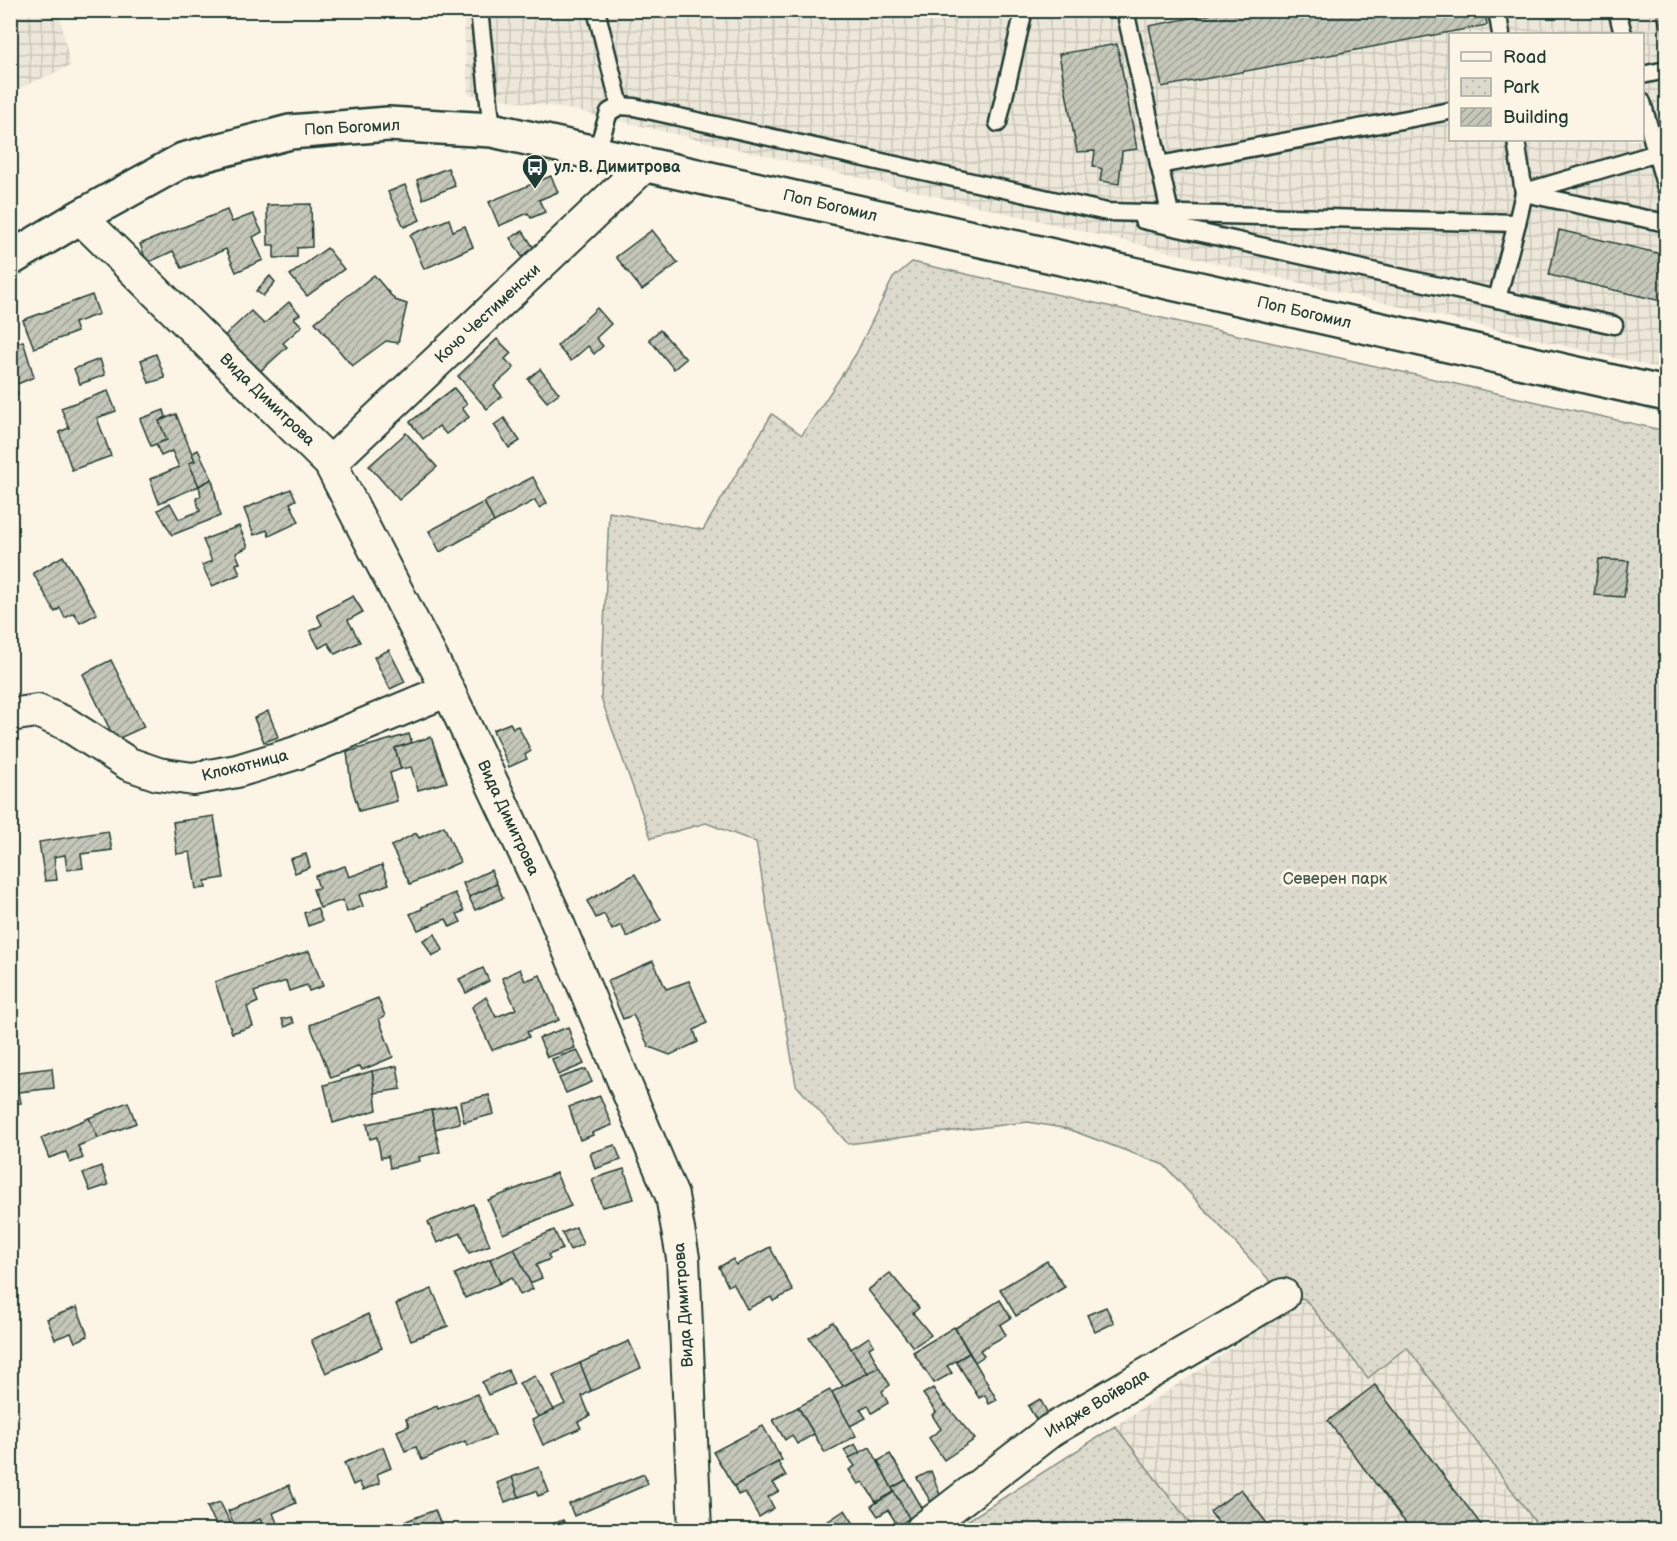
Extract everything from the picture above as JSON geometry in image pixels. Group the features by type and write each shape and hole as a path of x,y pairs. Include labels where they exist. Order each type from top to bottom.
{"street":[{"name":"Поп Богомил","path":"10,259 183,160 290,132 388,124 492,130 1666,394"},
{"name":"Кочо Честименски","path":"330,463 645,165"},
{"name":"Вида Димитрова","path":"80,217 330,463 448,690 553,912 672,1196 683,1257 695,1530"},
{"name":"Клокотница","path":"10,715 37,711 65,723 129,764 158,774 193,779 237,771 296,753 448,690"},
{"name":"Индже Войвода","path":"922,1530 1050,1431 1282,1295"}],"lane":[{"path":"479,10 492,130"},
{"path":"596,10 620,106"},
{"path":"998,123 1024,10"},
{"path":"1125,10 1170,213"},
{"path":"1497,10 1501,33"},
{"path":"1617,10 1623,33"},
{"path":"1644,75 1666,70"},
{"path":"596,154 609,112 620,106 634,107 1614,325"},
{"path":"1644,109 1666,188"},
{"path":"1160,165 1449,111"},
{"path":"1497,299 1524,192 1516,141"},
{"path":"1524,192 1657,153"},
{"path":"1524,192 1666,224"},
{"path":"1107,212 1517,223"}],"shaded area":[{"path":"11,10 59,11 70,66 11,92"},
{"path":"463,11 1666,11 1666,370 574,110 468,94"},
{"path":"1305,1299 1368,1377 1406,1347 1541,1530 1195,1530 1115,1426"}],"green space":[{"name":"Северен парк","path":"912,262 1666,431 1666,1530 1541,1530 1407,1347 1368,1378 1305,1299 1283,1295 1164,1165 1068,1129 1028,1122 848,1144 796,1085 756,842 706,823 651,838 601,698 609,512 703,530 772,414 802,435 856,354 893,278"},
{"path":"1115,1426 1195,1530 953,1530"}],"building":[{"path":"1232,10 1485,10 1487,25 1162,87 1149,26"},
{"path":"1656,10 1666,10 1666,41 1663,27 1660,27"},
{"path":"1117,44 1137,149 1122,151 1119,184 1100,181 1102,169 1093,166 1095,151 1077,152 1059,54"},
{"path":"448,168 455,186 423,199 417,180"},
{"path":"551,176 558,192 539,200 545,212 531,218 528,213 499,226 489,202"},
{"path":"405,185 420,220 404,227 388,192"},
{"path":"311,204 312,247 297,248 297,257 274,258 274,245 268,245 267,205"},
{"path":"227,210 232,222 253,214 262,232 253,237 263,260 236,272 226,249 182,268 173,251 147,263 140,244"},
{"path":"449,219 453,231 465,226 473,247 424,269 410,235"},
{"path":"652,230 678,263 642,290 616,257"},
{"path":"1559,230 1666,255 1666,302 1549,275"},
{"path":"523,231 537,253 526,263 510,238"},
{"path":"327,248 344,269 307,296 290,275"},
{"path":"374,275 395,300 407,304 398,343 386,341 352,366 315,322"},
{"path":"270,276 275,282 263,296 256,291"},
{"path":"92,295 99,314 74,323 77,332 34,348 23,320"},
{"path":"289,302 300,314 294,318 302,326 283,343 287,347 254,377 217,343 251,311 264,324"},
{"path":"597,308 611,324 596,338 603,346 594,354 588,346 571,361 557,346"},
{"path":"660,330 686,359 674,369 649,339"},
{"path":"497,339 511,353 505,359 514,368 494,386 502,396 487,409 458,376"},
{"path":"23,341 34,377 15,385 10,375 10,345"},
{"path":"156,354 165,378 149,383 141,360"},
{"path":"100,359 105,375 80,384 74,369"},
{"path":"540,369 559,393 547,402 528,379"},
{"path":"10,377 18,394 10,397"},
{"path":"454,388 467,404 462,408 469,417 446,434 439,426 423,439 410,422"},
{"path":"108,391 116,411 97,418 111,456 72,470 59,432 69,428 61,408"},
{"path":"164,410 166,417 159,421 167,440 151,446 140,419"},
{"path":"176,414 195,461 189,463 199,486 159,503 150,479 179,467 172,451 161,456 156,444 167,440 159,421"},
{"path":"504,418 520,441 509,448 494,425"},
{"path":"406,433 437,467 399,500 369,466"},
{"path":"198,450 212,479 199,486 189,463 195,461 192,453"},
{"path":"533,477 547,503 539,508 535,500 494,522 484,502"},
{"path":"212,479 220,516 172,535 158,510 170,503 179,519 200,511 196,498 201,496 199,486"},
{"path":"291,489 296,500 290,503 299,522 269,536 267,530 254,535 244,509"},
{"path":"484,502 494,522 440,552 429,531"},
{"path":"239,526 248,547 236,553 240,563 236,564 240,574 212,586 202,565 212,561 203,540"},
{"path":"63,556 97,614 80,623 74,613 65,618 60,608 55,612 33,573"},
{"path":"1599,559 1629,561 1624,597 1594,595"},
{"path":"353,596 363,612 348,620 360,642 335,654 328,643 319,648 310,631 322,625 317,615"},
{"path":"389,650 405,682 390,689 374,657"},
{"path":"111,660 144,727 115,740 83,674"},
{"path":"268,711 278,737 264,742 254,718"},
{"path":"510,723 513,728 518,726 531,751 525,755 527,759 509,767 493,730"},
{"path":"409,734 412,743 395,748 401,769 390,773 397,801 359,811 351,784 347,752"},
{"path":"431,737 447,782 418,790 411,767 401,769 395,748"},
{"path":"214,816 224,878 205,881 206,888 196,889 190,852 177,854 173,822"},
{"path":"444,826 460,862 410,884 391,846 416,833 419,838"},
{"path":"108,831 112,850 81,854 83,868 67,870 65,855 54,857 57,880 45,881 39,842"},
{"path":"306,854 310,867 295,873 290,859"},
{"path":"382,865 389,884 359,895 363,906 347,912 343,900 320,908 313,889 319,888 315,876 345,866 349,877"},
{"path":"491,870 497,884 469,897 463,883"},
{"path":"635,874 661,920 627,937 621,925 612,930 604,914 596,918 587,901"},
{"path":"497,884 503,898 475,910 469,897"},
{"path":"455,893 464,911 457,914 461,922 450,927 446,919 418,930 410,914"},
{"path":"317,908 322,921 308,926 304,913"},
{"path":"435,934 443,950 432,956 423,940"},
{"path":"309,951 323,986 309,991 307,985 289,991 286,981 254,992 258,1002 247,1007 253,1026 232,1033 215,982"},
{"path":"653,961 666,989 689,981 707,1023 694,1030 698,1042 670,1055 649,1047 633,1015 623,1019 607,981"},
{"path":"483,968 489,981 466,993 459,979"},
{"path":"520,969 525,981 540,975 559,1020 527,1032 529,1037 492,1050 472,1007 486,997 496,1017 516,1009 502,978"},
{"path":"378,998 385,1016 379,1019 393,1057 362,1070 360,1066 331,1078 310,1025"},
{"path":"291,1017 294,1023 285,1027 282,1019"},
{"path":"568,1027 575,1048 547,1057 539,1038"},
{"path":"577,1050 584,1064 558,1075 552,1059"},
{"path":"397,1066 401,1089 375,1093 372,1071"},
{"path":"52,1068 54,1088 19,1092 21,1103 10,1104 10,1073"},
{"path":"586,1069 592,1082 566,1093 559,1078"},
{"path":"372,1071 377,1110 333,1123 324,1085"},
{"path":"489,1095 494,1114 464,1122 460,1102"},
{"path":"600,1096 612,1125 580,1140 569,1107"},
{"path":"128,1102 136,1123 98,1138 89,1118"},
{"path":"456,1105 460,1123 435,1129 431,1110"},
{"path":"431,1110 440,1152 419,1157 420,1161 390,1168 388,1156 381,1158 377,1137 370,1139 367,1124"},
{"path":"89,1118 98,1138 78,1146 83,1158 70,1163 66,1152 49,1158 41,1138"},
{"path":"615,1145 621,1160 595,1169 590,1153"},
{"path":"101,1166 108,1185 90,1191 83,1173"},
{"path":"624,1169 634,1199 602,1207 592,1179"},
{"path":"556,1173 571,1206 503,1234 488,1200"},
{"path":"473,1204 490,1245 469,1253 461,1233 437,1243 428,1222"},
{"path":"576,1227 583,1244 570,1250 562,1233"},
{"path":"554,1230 563,1249 548,1255 550,1259 536,1265 542,1278 530,1283 514,1248"},
{"path":"770,1247 793,1291 773,1301 771,1297 747,1309 733,1283 728,1286 719,1267 733,1259 736,1265"},
{"path":"514,1248 533,1289 520,1295 512,1277 500,1283 490,1259"},
{"path":"490,1259 500,1283 465,1298 455,1274"},
{"path":"1047,1261 1065,1287 1016,1316 1000,1289"},
{"path":"890,1273 919,1308 913,1313 931,1335 913,1347 868,1290"},
{"path":"432,1289 448,1326 411,1340 396,1304"},
{"path":"1000,1300 1011,1318 1000,1325 1006,1335 980,1350 984,1356 975,1362 955,1328"},
{"path":"77,1307 88,1336 75,1342 71,1333 55,1339 47,1319"},
{"path":"1106,1307 1114,1323 1095,1332 1087,1315"},
{"path":"368,1314 382,1348 326,1373 311,1340"},
{"path":"833,1322 868,1373 843,1386 809,1338"},
{"path":"954,1327 969,1353 947,1366 952,1373 934,1383 913,1352"},
{"path":"869,1337 874,1345 869,1348 879,1367 868,1373 851,1349"},
{"path":"629,1341 641,1368 591,1391 580,1363"},
{"path":"969,1353 997,1400 989,1404 985,1395 979,1398 956,1361"},
{"path":"580,1363 591,1391 582,1396 590,1416 578,1422 581,1428 543,1445 532,1420 565,1404 553,1375"},
{"path":"879,1367 890,1385 882,1391 888,1403 872,1413 868,1405 860,1409 866,1418 850,1426 832,1392"},
{"path":"508,1370 514,1384 488,1395 482,1382"},
{"path":"535,1376 554,1410 538,1417 519,1383"},
{"path":"1375,1385 1485,1530 1411,1530 1328,1421"},
{"path":"933,1388 945,1406 975,1439 944,1460 929,1438 941,1429 932,1415 936,1412 923,1394"},
{"path":"830,1390 856,1436 825,1453 798,1407"},
{"path":"477,1394 495,1435 467,1446 465,1441 422,1460 416,1447 405,1451 397,1431 409,1426 406,1419 437,1406 438,1409"},
{"path":"1040,1399 1053,1423 1042,1429 1028,1406"},
{"path":"798,1407 814,1434 797,1444 792,1435 785,1440 773,1420"},
{"path":"763,1426 782,1460 734,1486 713,1452"},
{"path":"855,1444 860,1453 849,1458 844,1450"},
{"path":"383,1447 391,1468 377,1474 380,1483 363,1490 359,1482 353,1485 344,1463"},
{"path":"870,1447 894,1492 876,1502 863,1482 858,1484 849,1470 855,1466 849,1458"},
{"path":"890,1454 906,1480 892,1488 878,1461"},
{"path":"778,1462 786,1476 773,1483 779,1491 768,1497 774,1508 759,1517 745,1492 738,1495 734,1486"},
{"path":"539,1467 549,1492 538,1496 536,1491 519,1497 512,1477"},
{"path":"931,1471 942,1500 932,1504 917,1478"},
{"path":"644,1474 648,1484 574,1516 569,1504"},
{"path":"512,1477 519,1497 505,1502 497,1483"},
{"path":"906,1480 928,1518 914,1527 892,1488"},
{"path":"289,1485 296,1503 273,1513 277,1523 264,1529 260,1519 236,1529 228,1511"},
{"path":"1241,1489 1272,1530 1224,1530 1210,1512"},
{"path":"894,1492 909,1518 898,1526 888,1510 878,1516 871,1506"},
{"path":"220,1502 234,1530 219,1530 207,1507"},
{"path":"435,1510 443,1530 383,1530"},
{"path":"845,1510 858,1530 833,1530 827,1522"},
{"path":"563,1520 568,1530 539,1530"}],"place":[{"name":"ул. В. Димитрова","path":"535,190"}]}
